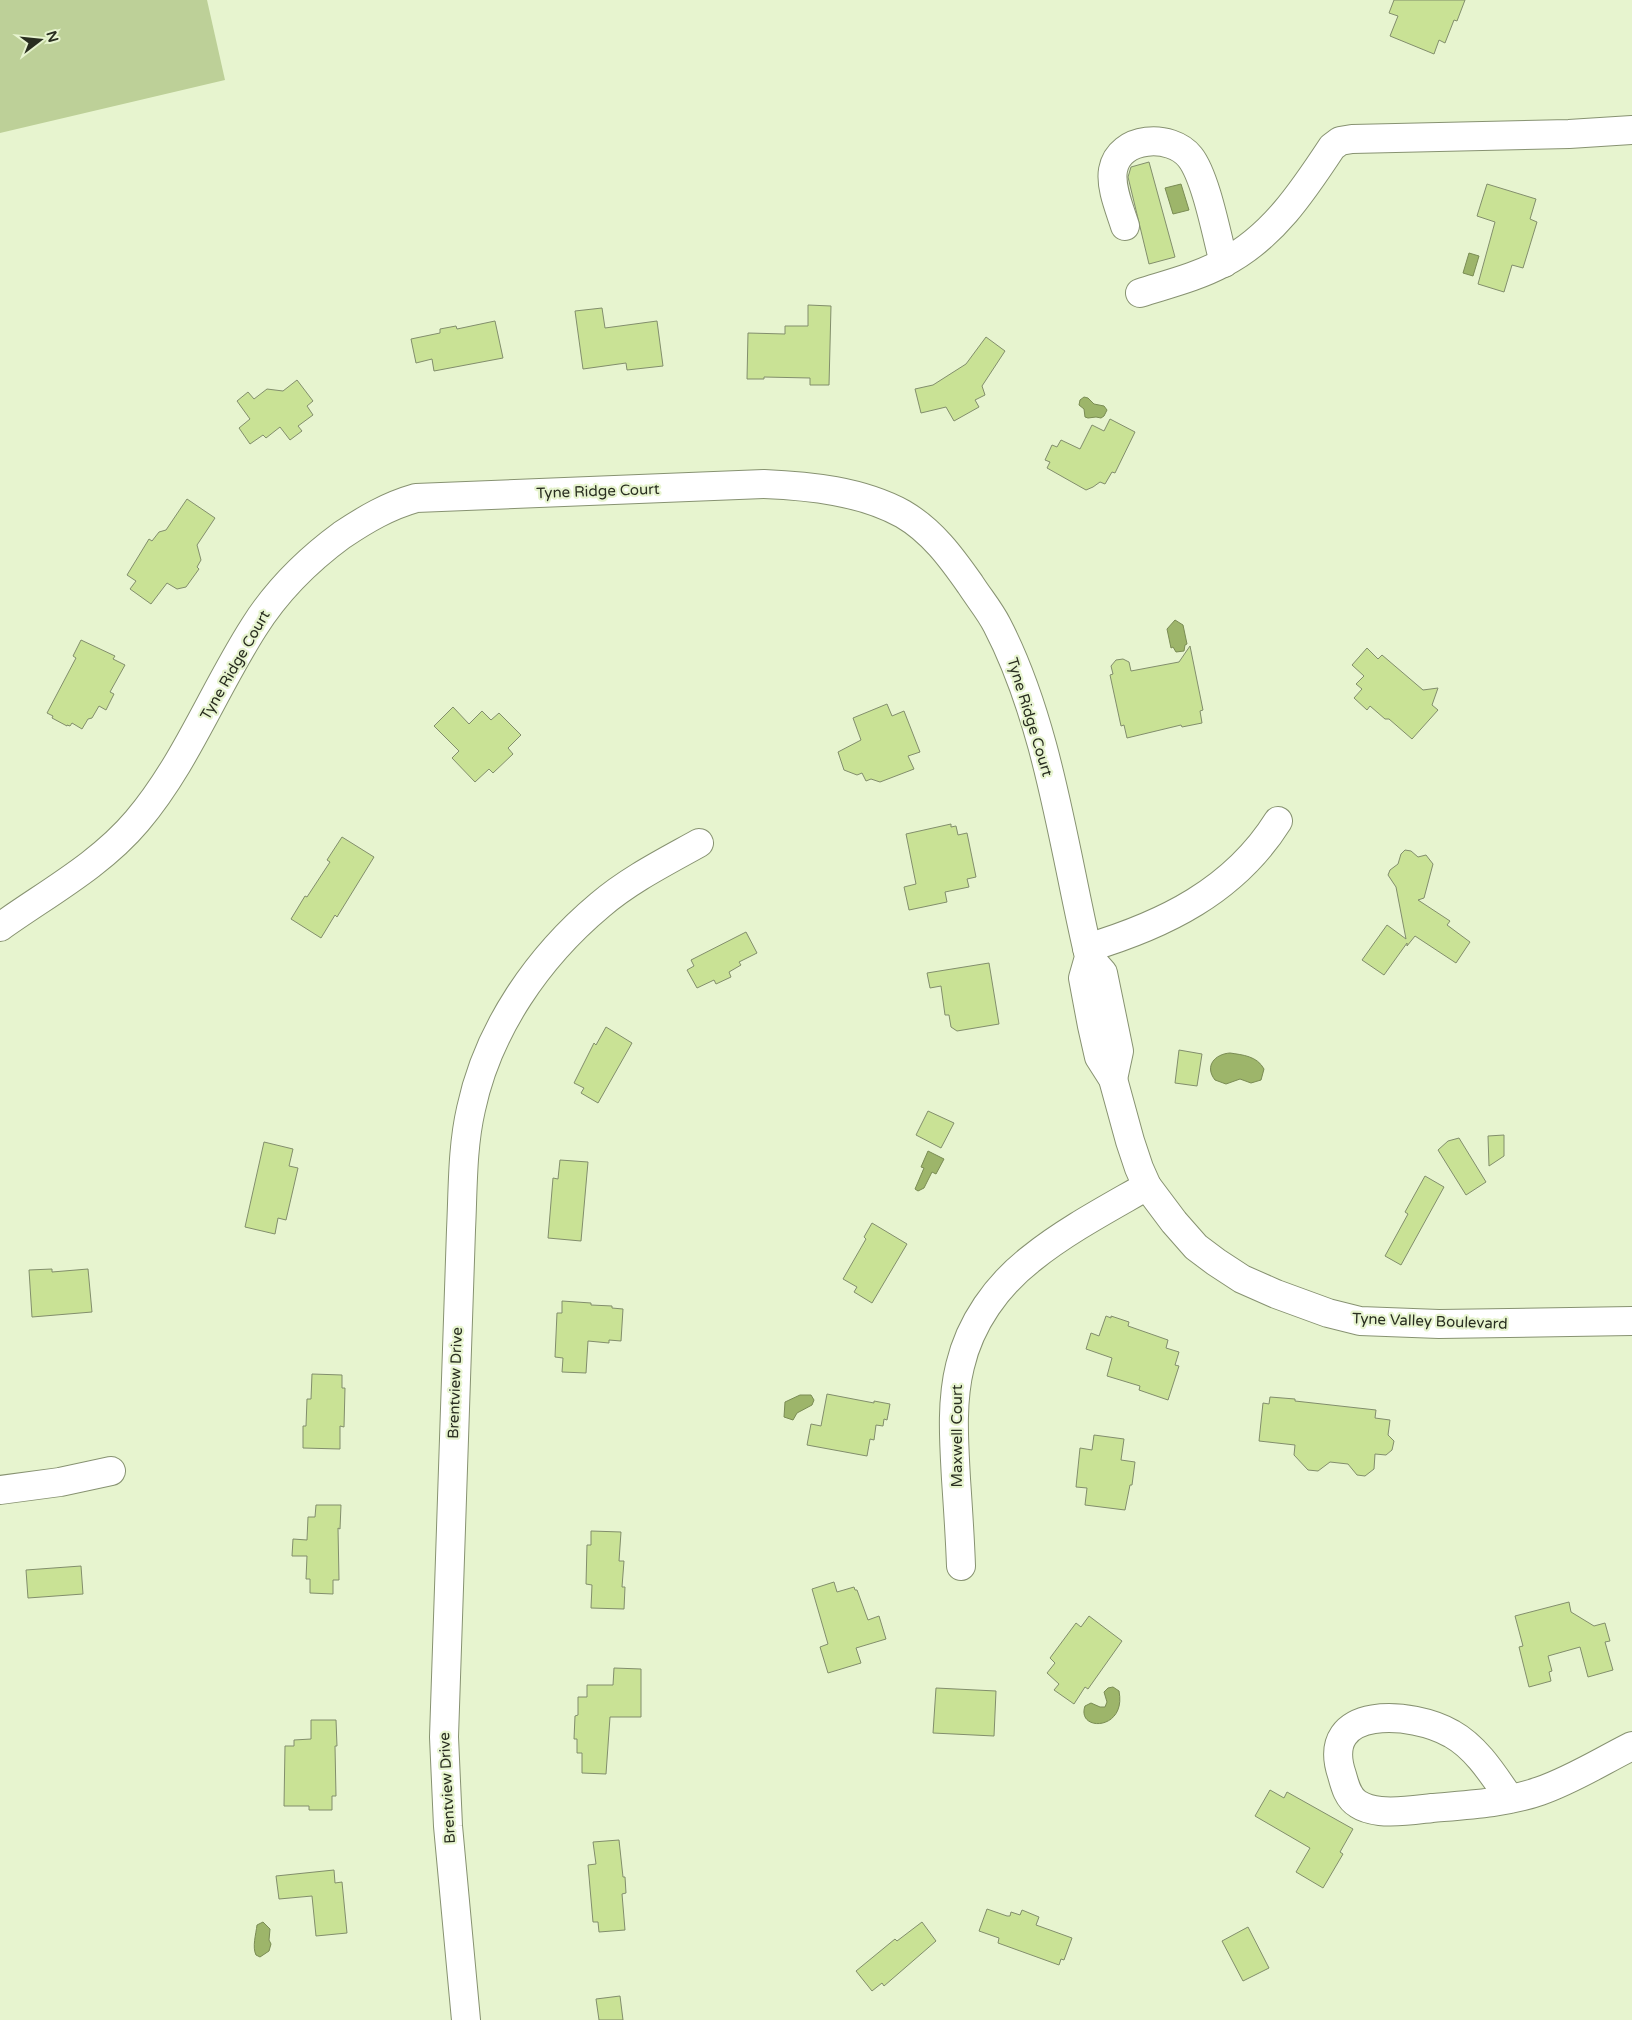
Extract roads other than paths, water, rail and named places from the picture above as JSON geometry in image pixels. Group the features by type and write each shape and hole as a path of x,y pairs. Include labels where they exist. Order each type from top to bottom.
{"street":[{"path":"1140,293 1176,282 1224,263 1262,236 1310,180 1332,146 1340,141 1352,139 1569,134 1632,130"},
{"path":"1125,226 1113,183 1115,163 1120,154 1135,144 1148,142 1169,143 1187,152 1196,168 1209,205 1224,263"},
{"name":"Tyne Ridge Court","path":"0,927 93,862 136,822 156,797 176,766 254,626 270,604 297,574 328,546 365,519 383,509 416,498 764,484 824,490 873,500 902,514 922,527 941,544 964,575 996,623 1012,657 1026,694 1049,776 1088,952"},
{"path":"1088,952 1134,932 1210,893 1233,876 1253,856 1278,822"},
{"name":"Brentview Drive","path":"466,2020 448,1826 444,1737 460,1230 470,1112 479,1078 498,1033 518,997 547,957 600,905 629,884 699,843"},
{"name":"Tyne Valley Boulevard","path":"1088,952 1104,974 1119,1051 1114,1079 1130,1141 1147,1186 1196,1247 1216,1262 1242,1279 1276,1294 1345,1318 1373,1322 1439,1324 1632,1321"},
{"name":"Maxwell Court","path":"961,1566 954,1447 954,1413 960,1366 973,1328 996,1292 1032,1258 1096,1216 1147,1186"},
{"path":"0,1490 60,1482 111,1471"},
{"path":"1510,1798 1488,1769 1465,1744 1452,1734 1430,1724 1410,1719 1378,1718 1352,1727 1339,1742 1337,1754 1339,1768 1349,1794 1359,1805 1380,1811 1406,1810 1510,1798 1550,1787 1632,1746"}]}
